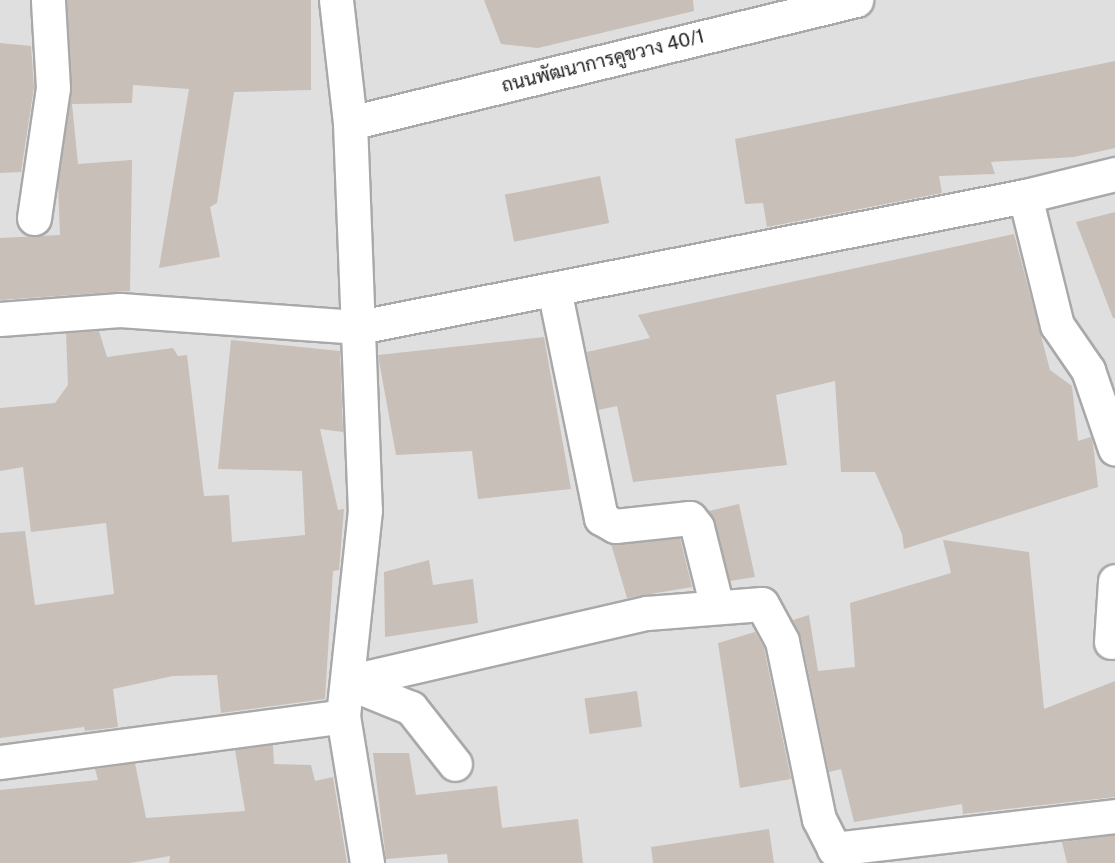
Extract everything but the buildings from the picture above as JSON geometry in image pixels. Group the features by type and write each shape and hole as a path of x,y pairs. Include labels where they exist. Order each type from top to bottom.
{"street":[{"path":"34,218 53,88 48,0"},
{"path":"336,0 351,122 365,510 343,716 367,863"},
{"name":"ถนนพัฒนาการคูขวาง 40/1","path":"351,122 856,0"},
{"path":"0,320 120,310 359,327 1025,196 1115,174"},
{"path":"1025,196 1057,326 1102,367 1115,449"},
{"path":"554,289 601,518 615,526 690,518 697,527 717,607"},
{"path":"1111,642 1115,581"},
{"path":"347,682 647,613 762,604 782,641 819,819 834,849 1115,816"},
{"path":"347,682 411,708 456,764"},
{"path":"0,762 343,716"}],"shaded area":[{"path":"0,0 1115,0 1115,863 0,863"}]}
